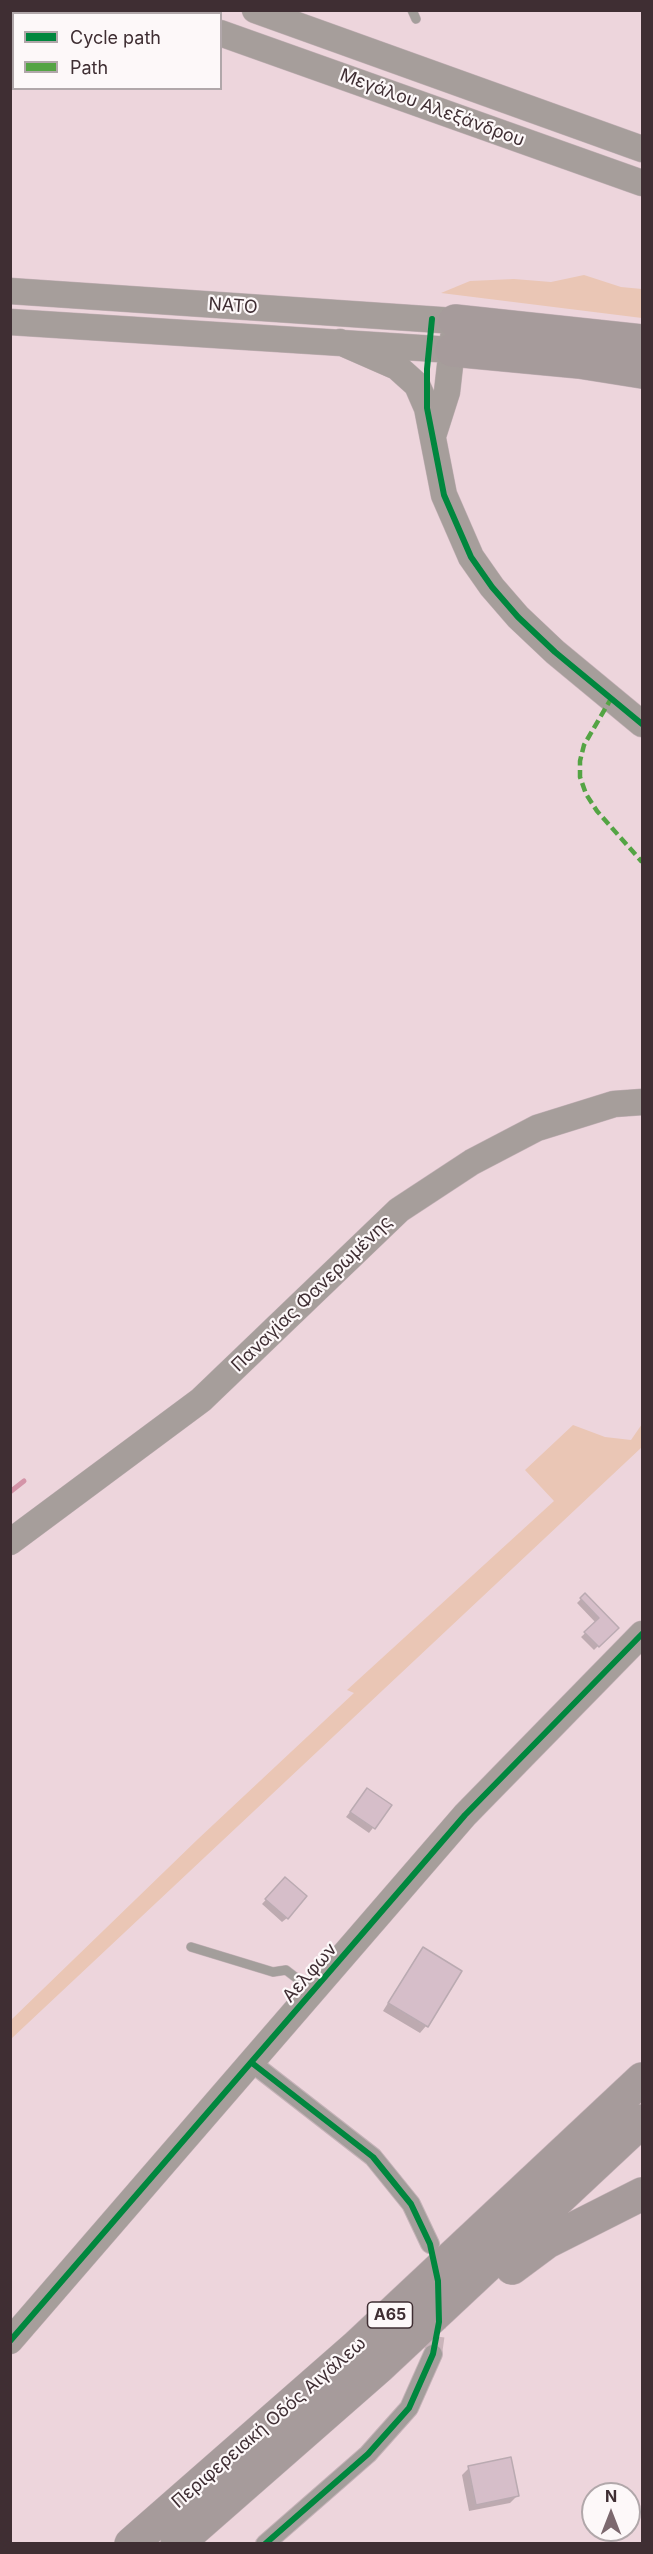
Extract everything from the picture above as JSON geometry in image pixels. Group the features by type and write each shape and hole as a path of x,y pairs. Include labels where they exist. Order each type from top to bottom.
{"highway":[{"path":"442,335 642,341"},
{"path":"442,335 642,372"},
{"name":"Περιφερειακή Οδός Αιγάλεω","path":"130,2544 357,2346 642,2079"},
{"name":"Περιφερειακή Οδός Αιγάλεω","path":"177,2544 379,2367 642,2121"},
{"path":"473,2281 510,2269 547,2242 642,2194"}],"main road":[{"name":"Μεγάλου Αλεξάνδρου","path":"255,10 642,149"},
{"name":"Μεγάλου Αλεξάνδρου","path":"222,34 642,183"},
{"name":"ΝΑΤΟ","path":"10,291 442,335"},
{"name":"ΝΑΤΟ","path":"10,322 340,342 442,335"},
{"path":"427,408 442,335"},
{"path":"433,436 447,392 442,335"},
{"path":"340,342 384,359 408,375 420,391 427,408 444,495 471,556 492,587 518,616 555,652 642,724"},
{"name":"Παναγίας Φανερωμένης","path":"10,1542 201,1400 399,1210 472,1162 537,1128 614,1104 642,1102"},
{"name":"Αελφων","path":"10,2341 465,1815 642,1634"}],"street":[{"path":"252,2063 373,2157 411,2204 430,2244"},
{"path":"265,2544 368,2454 409,2408 433,2354"}],"lane":[{"path":"191,1947 273,1972 286,1970 314,1991"}],"shaded area":[{"path":"584,275 621,287 642,289 642,318 441,293 470,281 514,279 551,282"},
{"path":"642,1424 642,1447 11,2039 11,2020 198,1839 354,1693 347,1690 554,1501 525,1470 573,1425 605,1437 631,1440"}],"building":[{"path":"585,1593 619,1628 599,1647 584,1632 599,1618 580,1598"},
{"path":"367,1788 392,1805 375,1829 350,1812"},
{"path":"285,1877 307,1896 288,1919 265,1899"},
{"path":"423,1947 462,1971 428,2027 388,2003"},
{"path":"511,2457 519,2496 476,2505 468,2466"}],"waterway":[{"path":"10,1492 24,1481"}],"tunnel":[{"path":"433,2354 439,2311"}],"marked path":[{"path":"612,697 584,745 580,761 580,777 586,794 597,811 642,862"}],"cycle path":[{"path":"432,319 427,369 427,408 444,495 471,557 492,587 518,617 555,652 642,724"},
{"path":"10,2341 465,1815 642,1634"},
{"path":"252,2063 373,2157 411,2204 430,2244 438,2281 439,2322 433,2354 409,2408 368,2454 265,2544"}]}
